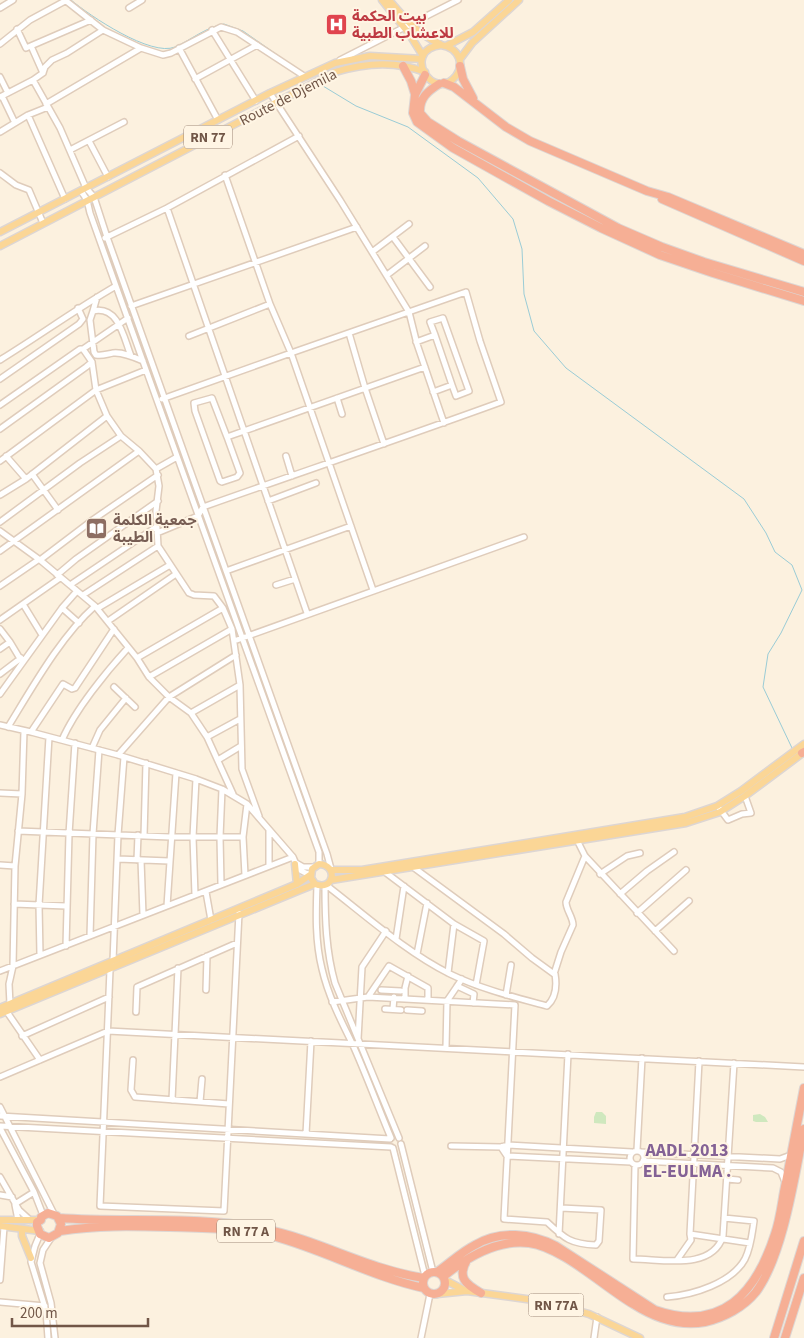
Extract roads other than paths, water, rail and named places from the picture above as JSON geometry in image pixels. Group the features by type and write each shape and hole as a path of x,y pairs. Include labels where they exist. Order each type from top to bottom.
{"highway":[{"path":"460,63 463,79 477,104"},
{"path":"403,66 415,94"},
{"path":"425,74 415,94 413,113 417,122 467,156 548,201 660,255 804,301"},
{"path":"804,250 765,238 647,191 530,141 506,127 454,87 442,84 428,91 421,100 422,117 435,127 480,154 618,228 724,269 804,292"},
{"path":"647,191 670,204 803,258"},
{"path":"765,238 803,258"},
{"path":"440,1275 476,1244 504,1236 523,1234 556,1246 655,1310 690,1317 721,1310 742,1296 758,1276 776,1233 804,1088"},
{"path":"57,1216 61,1224 60,1231 56,1236 45,1237 40,1232 37,1222 48,1213 86,1220 171,1220 239,1224 295,1236 393,1272 424,1277 440,1275 490,1248 529,1243 555,1252 632,1304 654,1316 673,1322 699,1323 724,1316 746,1302 764,1279 782,1228 804,1129"},
{"name":"RN 77 A","path":"60,1231 85,1227 135,1226 204,1227 247,1231 287,1240 430,1292"},
{"path":"774,1338 804,1241"},
{"path":"468,1259 462,1271 463,1278 469,1285 481,1293"},
{"path":"424,1277 430,1292 445,1287 440,1275"},
{"path":"785,1338 804,1278"}],"main road":[{"path":"382,0 407,27 455,51 460,63"},
{"path":"389,0 407,27 423,57"},
{"path":"509,0 473,32 443,45 430,48 423,57 422,67 431,81 442,84 455,77 460,63 472,42 519,0"},
{"path":"0,232 256,100 335,63 370,56 423,57"},
{"name":"Route de Djemila","path":"0,246 335,72 351,67 378,64 403,66 425,74"},
{"path":"719,808 804,744"},
{"path":"3,1013 110,970 239,912 297,884 310,875 317,866 324,865 331,870 362,870 576,838 685,817 719,808 744,796 803,752"},
{"path":"0,1008 211,920 316,885 548,842"},
{"path":"295,861 297,884"},
{"path":"327,884 331,870"},
{"path":"310,875 316,885"},
{"path":"0,1220 42,1218"},
{"path":"2,1227 40,1232"},
{"path":"22,1229 24,1243 31,1258"},
{"path":"440,1275 467,1291"},
{"path":"430,1292 467,1291"},
{"name":"RN 77A","path":"467,1291 541,1301 597,1317 640,1338"}],"street":[{"path":"0,8 13,0"},
{"path":"0,44 17,29 65,0 103,30 141,48 163,55 221,27 257,45 304,76"},
{"path":"131,4 142,0"},
{"path":"335,63 454,1"},
{"path":"17,29 25,47 91,20"},
{"path":"15,123 1,97 33,80 43,73 45,67 52,60 103,30"},
{"path":"212,30 256,100"},
{"path":"195,79 257,45"},
{"path":"31,46 43,73"},
{"path":"0,132 47,106 141,48"},
{"path":"179,48 218,120"},
{"path":"0,77 8,94"},
{"path":"33,80 70,150 83,190 91,198 107,237 327,854 331,870"},
{"path":"270,93 357,227 409,312 416,342 444,423"},
{"path":"28,115 65,199"},
{"path":"70,150 124,122"},
{"path":"100,240 167,208 299,136"},
{"path":"89,141 108,177"},
{"path":"0,173 16,185 29,190 40,212 43,223"},
{"path":"225,175 270,304 291,353 373,590"},
{"path":"0,971 206,892 269,865 295,861 303,867 317,866 319,852 116,286 100,240 91,198"},
{"path":"167,208 307,613"},
{"path":"372,252 409,224"},
{"path":"131,306 357,227"},
{"path":"393,237 430,287"},
{"path":"386,275 425,246"},
{"path":"0,360 78,308 116,286"},
{"path":"70,585 157,530 198,516 203,507 501,402 480,341 466,292 157,401"},
{"path":"97,296 90,320 96,355 101,356 115,353 143,360"},
{"path":"189,336 270,304"},
{"path":"0,379 79,324 83,319 78,308"},
{"path":"93,312 98,310 108,313 120,324 131,356"},
{"path":"0,405 80,348 83,349 128,318"},
{"path":"443,318 469,391 456,396 452,385 430,322 443,318"},
{"path":"349,333 384,444"},
{"path":"416,342 435,336"},
{"path":"83,349 92,362 96,390 106,416 121,436 140,451 157,472 160,486 156,511 158,546 189,593 214,596 223,608 232,629 240,685 242,769 261,821"},
{"path":"0,429 92,362"},
{"path":"227,436 425,367"},
{"path":"0,461 96,390 146,370"},
{"path":"433,392 452,385"},
{"path":"212,398 227,436 240,473 237,477 220,481 195,411 194,403 212,398"},
{"path":"337,398 342,414"},
{"path":"0,495 26,479 106,416"},
{"path":"0,522 80,463 121,436"},
{"path":"0,551 140,451"},
{"path":"6,456 26,479"},
{"path":"286,456 292,476"},
{"path":"0,586 39,560 177,457"},
{"path":"32,474 58,510"},
{"path":"268,501 316,483"},
{"path":"0,620 58,576 76,559 158,500"},
{"path":"226,571 351,526"},
{"path":"0,531 96,607 137,658 149,677 191,713 207,737 233,794"},
{"path":"234,641 307,613 524,537"},
{"path":"83,595 158,546"},
{"path":"8,727 34,686 79,623 96,607 170,564"},
{"path":"108,621 176,574"},
{"path":"276,585 295,579"},
{"path":"0,694 21,660 77,591"},
{"path":"22,604 42,635"},
{"path":"62,608 79,623"},
{"path":"137,658 223,608"},
{"path":"0,629 21,660"},
{"path":"149,677 232,629"},
{"path":"31,732 63,684 72,689 75,688 114,630"},
{"path":"0,649 10,642"},
{"path":"62,740 66,730 95,689 128,648"},
{"path":"118,755 169,696 236,655"},
{"path":"0,674 21,660"},
{"path":"191,713 240,685"},
{"path":"114,687 135,707"},
{"path":"92,748 100,730 126,698"},
{"path":"207,737 240,718"},
{"path":"0,725 76,743 146,763 196,779 233,794 247,804 302,872 310,875"},
{"path":"10,1004 9,984 13,966 15,866 22,794 24,730"},
{"path":"40,956 39,905 49,737"},
{"path":"66,946 69,834 76,743"},
{"path":"218,760 241,746"},
{"path":"90,936 93,834 99,750"},
{"path":"113,960 116,926 118,835 124,757"},
{"path":"143,915 139,860 146,763"},
{"path":"167,906 170,837 176,773"},
{"path":"195,895 193,837 196,779"},
{"path":"221,884 222,789"},
{"path":"0,794 22,794"},
{"path":"719,808 728,820 742,814 751,813 744,796"},
{"path":"245,875 243,838 247,804"},
{"path":"269,829 269,865"},
{"path":"18,831 243,838"},
{"path":"576,838 585,856 600,874 674,951"},
{"path":"620,894 647,871 674,852"},
{"path":"600,874 627,856 640,853"},
{"path":"327,884 396,939 448,973 506,995 548,1006 554,997 555,974 561,952 573,925 566,902 585,856"},
{"path":"118,859 170,861"},
{"path":"0,865 15,866"},
{"path":"413,867 555,974"},
{"path":"637,913 686,870"},
{"path":"385,872 454,924 484,941 476,985"},
{"path":"327,884 325,918 328,951 333,975 391,1139 389,1142 392,1147 424,1277"},
{"path":"316,885 318,952 326,987 332,1002 357,1043 400,1141 440,1275"},
{"path":"396,939 404,886"},
{"path":"206,892 211,920"},
{"path":"654,931 689,901"},
{"path":"417,954 427,903"},
{"path":"14,904 66,906"},
{"path":"110,970 100,1206 224,1211 239,912"},
{"path":"448,973 454,924"},
{"path":"357,1043 362,967 386,931"},
{"path":"136,1012 137,988 237,943"},
{"path":"206,990 207,956"},
{"path":"506,995 511,965"},
{"path":"368,998 389,966 428,988 428,1000"},
{"path":"172,1100 178,968"},
{"path":"405,999 408,976"},
{"path":"446,1048 448,1001 462,979"},
{"path":"457,986 474,994 474,1003"},
{"path":"381,990 401,991"},
{"path":"394,991 394,1009"},
{"path":"22,1036 109,997"},
{"path":"332,1002 368,998 514,1005 504,1219 547,1222 559,1234 573,1243 596,1246 599,1241 601,1210 561,1208"},
{"path":"414,1011 415,1000"},
{"path":"385,1009 422,1011"},
{"path":"3,1013 40,1060"},
{"path":"0,1077 108,1031 804,1066"},
{"path":"306,1134 311,1041"},
{"path":"559,1234 568,1054"},
{"path":"642,1058 637,1151 630,1157 633,1163 633,1259 678,1260 701,1258 712,1254 718,1248 722,1240 724,1218 734,1063"},
{"path":"133,1060 131,1090 135,1097 229,1104"},
{"path":"678,1260 691,1240 693,1155 699,1061"},
{"path":"200,1102 202,1079"},
{"path":"0,1107 2,1116 10,1127 57,1216"},
{"path":"2,1116 391,1139 395,1136 400,1141"},
{"path":"42,1218 34,1192 0,1127 392,1147 398,1147 400,1141"},
{"path":"451,1146 500,1147 508,1145 780,1159 791,1155"},
{"path":"500,1147 507,1156"},
{"path":"507,1156 563,1158 640,1165 644,1156 637,1151"},
{"path":"643,1161 773,1168 781,1172 786,1182"},
{"path":"0,1177 16,1204 30,1220"},
{"path":"727,1179 738,1180"},
{"path":"16,1204 34,1192"},
{"path":"0,1195 12,1197"},
{"path":"16,1204 18,1220"},
{"path":"667,1297 700,1290 729,1276 744,1260 750,1243 754,1221 724,1218"},
{"path":"0,1280 2,1227"},
{"path":"40,1232 31,1258 32,1267 45,1306 48,1338"},
{"path":"690,1234 750,1243"},
{"path":"51,1237 43,1250 40,1263 51,1304 55,1338"},
{"path":"421,1338 430,1292"},
{"path":"0,1302 45,1306"},
{"path":"594,1338 597,1317"}],"waterway":[{"path":"71,0 92,16 121,33 137,41 164,49 175,47 205,31 224,24 243,31 296,68"},
{"path":"318,83 356,106 408,127 478,178 513,219 522,249 524,294 534,331 566,368 744,499 766,533 775,552 792,565 802,590 781,633 768,654 763,687 792,748"}],"place":[{"name":"بيت الحكمة للاعشاب الطبية","path":"336,25"},
{"name":"جمعية الكلمة الطيبة","path":"97,529"}],"district":[{"name":"AADL 2013 EL-EULMA .","path":"687,1160"}]}
